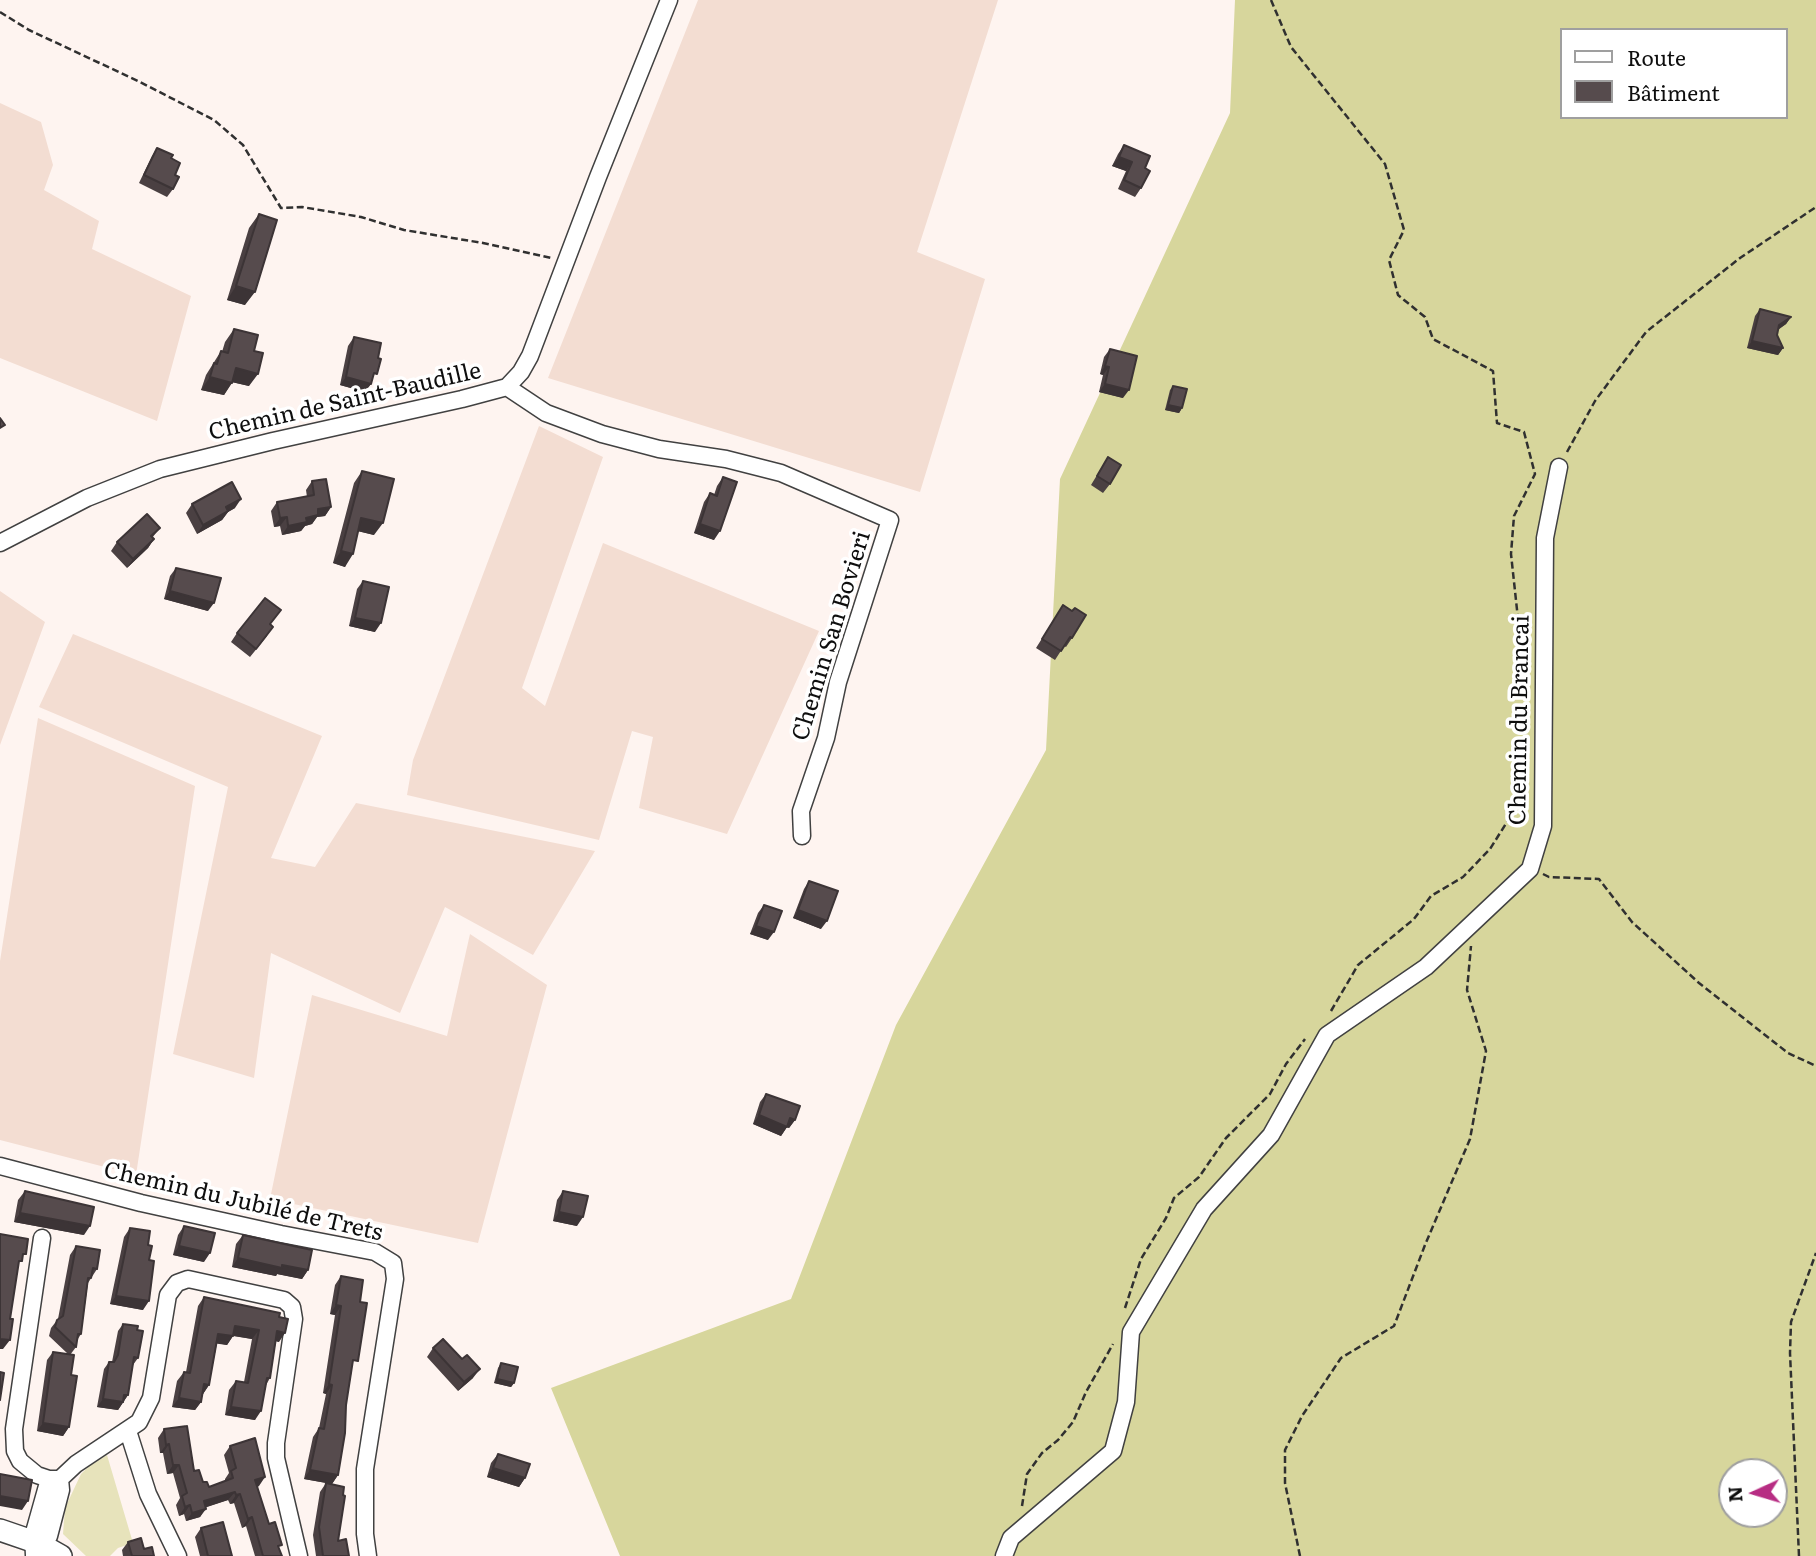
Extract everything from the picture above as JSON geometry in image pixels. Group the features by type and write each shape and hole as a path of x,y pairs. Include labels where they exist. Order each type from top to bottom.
{"street":[{"name":"Chemin de Saint-Baudille","path":"0,543 87,498 160,469 507,387 521,372 530,356 669,0"},
{"name":"Chemin San Bovieri","path":"507,387 546,414 602,434 659,449 726,459 781,473 890,520 838,682 826,738 801,811 802,836"},
{"name":"Chemin du Brancai","path":"1004,1556 1011,1538 1114,1451 1126,1402 1131,1332 1204,1209 1271,1135 1327,1035 1426,967 1530,869 1543,826 1545,538 1559,467"},
{"name":"Chemin du Jubilé de Trets","path":"0,1166 141,1203 375,1252 393,1263 395,1279 365,1469 365,1534 368,1556"},
{"path":"43,1238 13,1440 20,1461 37,1475 55,1479 139,1422 151,1398 169,1295 177,1283 188,1279 284,1300 289,1303 294,1318 276,1458 299,1556"},
{"path":"128,1431 148,1494 178,1556"},
{"path":"42,1550 49,1536 61,1490 55,1479"},
{"path":"0,1530 42,1550"},
{"path":"0,1543 42,1550"}],"path":[{"path":"1270,0 1291,47 1385,164 1404,230 1389,260 1398,295 1425,317 1433,339 1493,371 1497,423 1524,432 1535,474 1514,516 1511,554 1527,681"},
{"path":"0,12 29,30 214,120 243,145 281,208 302,207 361,217 404,230 528,251 566,262"},
{"path":"1559,467 1595,401 1646,332 1740,258 1816,207"},
{"path":"1330,1013 1358,965 1414,919 1431,896 1463,877 1490,849 1524,795 1527,770"},
{"path":"1530,869 1549,877 1599,879 1632,922 1699,983 1788,1053 1816,1066"},
{"path":"1300,1556 1285,1483 1285,1450 1302,1416 1341,1358 1394,1326 1425,1245 1471,1139 1486,1051 1467,989 1474,922"},
{"path":"1124,1311 1140,1259 1166,1218 1174,1198 1199,1177 1226,1138 1270,1094 1286,1064 1312,1032"},
{"path":"1799,1556 1791,1322 1816,1253"},
{"path":"1022,1507 1027,1474 1042,1453 1058,1440 1073,1422 1117,1336"}],"shaded area":[{"path":"698,0 998,0 917,252 985,279 920,492 548,378"},
{"path":"1235,0 1816,0 1816,1556 620,1556 551,1388 791,1299 896,1025 1046,750 1060,479 1230,113"},
{"path":"0,103 41,122 53,165 44,190 99,221 92,249 191,296 157,421 0,358"},
{"path":"539,426 603,457 522,688 545,706 603,543 819,631 727,834 639,808 653,737 632,731 599,840 407,795 413,760"},
{"path":"0,591 45,622 0,745"},
{"path":"73,634 322,736 271,858 315,867 356,803 595,851 533,955 445,907 400,1013 271,953 254,1078 173,1054 228,787 39,707"},
{"path":"38,718 195,786 136,1175 0,1140 0,961"},
{"path":"470,934 547,985 478,1243 270,1199 312,995 447,1036"},
{"path":"107,1455 133,1543 118,1548 110,1556 86,1556 63,1534 65,1508 81,1474"}],"building":[{"path":"1124,145 1150,156 1145,168 1150,171 1141,188 1124,180 1132,162 1119,157"},
{"path":"157,148 173,155 171,158 180,163 175,175 179,177 173,189 144,175"},
{"path":"259,214 277,220 255,292 236,286"},
{"path":"1760,309 1791,317 1779,325 1777,335 1783,348 1752,341"},
{"path":"234,329 258,335 254,351 263,353 258,374 236,368 232,383 210,377 221,351 228,353"},
{"path":"354,337 381,343 378,358 381,359 371,384 346,377"},
{"path":"1110,349 1137,356 1129,390 1105,384 1109,367 1105,366"},
{"path":"1173,386 1187,389 1182,408 1168,405"},
{"path":"1108,457 1121,465 1110,484 1097,476"},
{"path":"362,471 394,479 383,523 361,518 353,554 341,551"},
{"path":"723,477 737,482 720,531 700,524 710,493 717,496"},
{"path":"326,479 331,507 318,509 318,515 306,518 307,522 288,526 287,517 280,518 277,502 314,495 312,481"},
{"path":"232,482 241,499 226,507 228,511 203,525 192,504"},
{"path":"147,514 160,528 151,536 154,539 133,559 117,542"},
{"path":"176,568 221,578 214,603 170,591"},
{"path":"363,581 389,587 381,623 355,618"},
{"path":"265,598 281,610 270,624 273,627 256,649 237,633"},
{"path":"1063,605 1086,615 1061,651 1042,639"},
{"path":"809,881 838,891 827,921 798,910"},
{"path":"764,905 782,911 774,932 756,926"},
{"path":"766,1094 800,1106 795,1120 790,1118 787,1127 759,1115"},
{"path":"25,1191 94,1207 90,1226 20,1213"},
{"path":"563,1191 588,1196 583,1217 559,1212"},
{"path":"184,1226 215,1233 210,1253 179,1246"},
{"path":"130,1228 150,1231 148,1245 152,1246 149,1260 154,1261 149,1301 116,1296"},
{"path":"0,1234 28,1239 26,1254 23,1254 22,1261 19,1261 10,1319 13,1319 10,1340 0,1339"},
{"path":"243,1235 312,1250 308,1270 282,1265 282,1268 238,1258"},
{"path":"76,1246 100,1250 97,1269 93,1268 91,1278 88,1278 81,1334 78,1334 76,1347 55,1327 57,1320 63,1316"},
{"path":"341,1276 363,1280 360,1302 367,1303 358,1361 353,1360 338,1475 310,1470 319,1428 324,1429 332,1385 329,1384 341,1306 336,1305"},
{"path":"204,1297 280,1313 279,1317 288,1319 285,1333 277,1331 270,1378 267,1378 261,1411 231,1407 236,1381 248,1383 259,1330 235,1326 233,1336 218,1334 209,1385 204,1384 201,1402 179,1398 184,1372 190,1373"},
{"path":"123,1324 138,1326 137,1330 143,1331 138,1358 134,1357 128,1395 124,1395 123,1402 103,1399 109,1362 114,1362 118,1355"},
{"path":"443,1339 462,1359 467,1355 480,1369 464,1382 433,1348"},
{"path":"53,1352 74,1355 71,1375 77,1376 69,1427 43,1423"},
{"path":"501,1363 518,1367 514,1383 497,1379"},
{"path":"0,1372 4,1373 0,1400"},
{"path":"187,1426 194,1471 199,1470 203,1482 207,1482 209,1487 233,1478 231,1471 236,1468 230,1446 255,1438 265,1477 255,1480 269,1524 275,1522 282,1545 278,1546 282,1556 263,1556 252,1517 248,1519 240,1494 236,1495 235,1492 204,1501 206,1509 192,1513 190,1505 185,1507 182,1496 187,1493 179,1465 173,1465 164,1429"},
{"path":"498,1454 530,1464 525,1478 493,1468"},
{"path":"0,1474 32,1480 28,1501 0,1496"},
{"path":"326,1483 344,1487 338,1541 346,1539 349,1556 323,1556 319,1527"},
{"path":"223,1522 232,1556 208,1556 201,1528"},
{"path":"141,1538 144,1549 152,1547 154,1556 132,1556 128,1542"}]}
